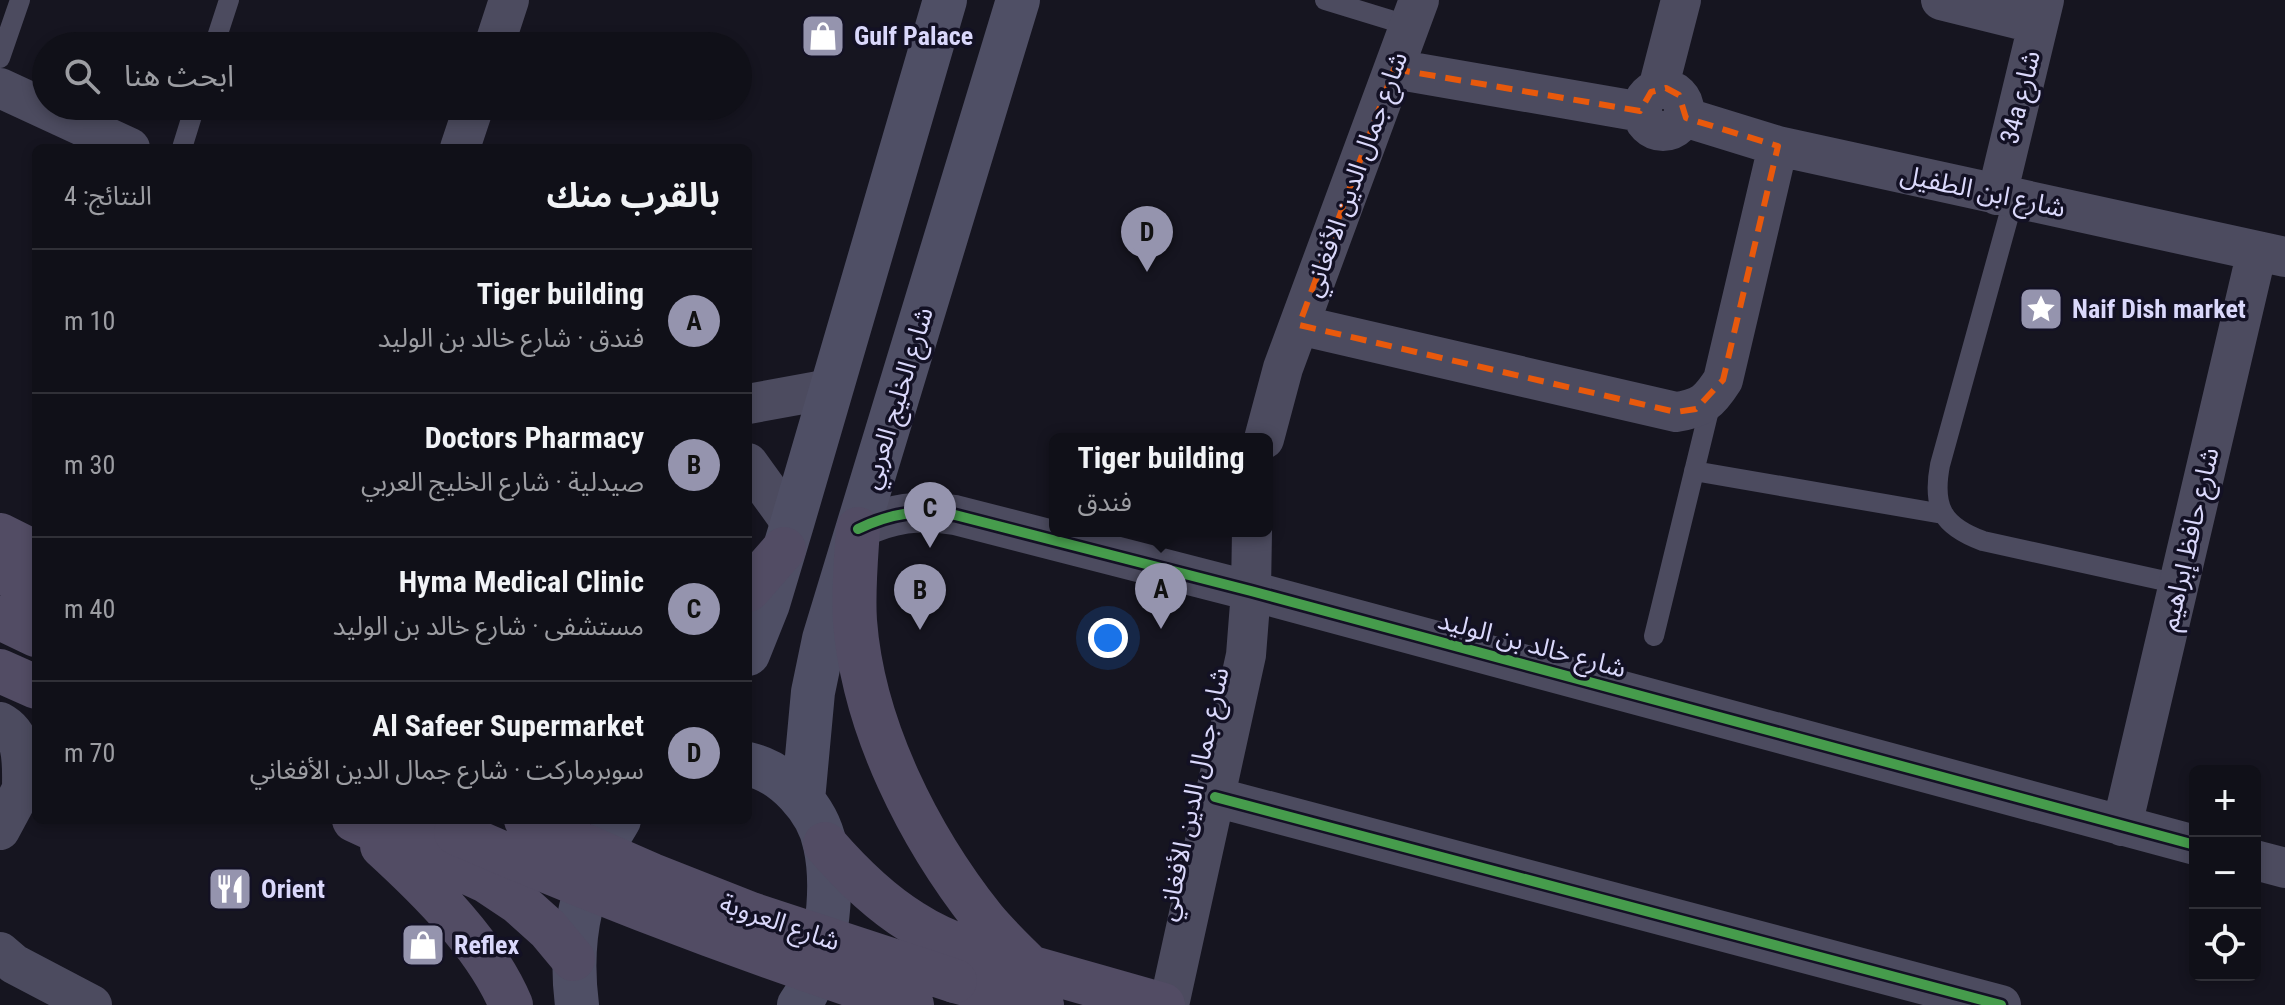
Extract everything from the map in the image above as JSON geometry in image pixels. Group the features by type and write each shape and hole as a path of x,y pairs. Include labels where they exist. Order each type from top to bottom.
{"main road":[{"path":"752,644 768,604 945,0"},
{"name":"شارع الخليج العربي","path":"803,800 813,692 824,639 1018,0"},
{"path":"858,529 855,622 867,687 886,750 913,811 985,920 1036,986"},
{"path":"0,535 32,551"},
{"path":"752,585 788,537"},
{"path":"0,571 32,587"},
{"path":"0,618 32,633"},
{"path":"0,671 32,685"},
{"path":"752,766 781,780 803,800 825,844 826,920 819,959 799,1005"},
{"path":"356,824 417,878 451,916 482,956 511,1005"},
{"path":"360,824 486,881 519,903 548,929 573,959"},
{"name":"شارع العروبة","path":"535,824 751,914 955,981 1036,986"},
{"path":"577,1005 573,959 577,920 587,883 602,847 616,824"},
{"name":"شارع العروبة","path":"442,826 576,885 697,932 912,1005"},
{"path":"825,844 871,892 914,924 983,955 1036,986 1166,1005"}],"street":[{"path":"499,32 509,0"},
{"path":"1661,106 1681,0"},
{"path":"1941,0 2041,12"},
{"name":"34a شارع","path":"2005,196 2041,12"},
{"name":"شارع جمال الدين الأفغاني","path":"1266,433 1283,368 1415,13"},
{"name":"شارع ابن الطفيل","path":"1394,69 1661,106 1778,146 2271,254"},
{"path":"0,88 32,103"},
{"path":"69,120 121,144"},
{"path":"461,144 469,120"},
{"path":"1299,325 1676,412 1696,409 1712,398 1723,380 1778,146"},
{"name":"شارع حافظ إبراهيم","path":"2122,826 2179,584 2271,254"},
{"path":"752,403 830,389"},
{"path":"752,470 788,537"},
{"name":"شارع خالد بن الوليد","path":"858,529 881,518 905,512 930,511 1251,591 2189,843"},
{"name":"شارع جمال الدين الأفغاني","path":"1166,1005 1246,655 1252,537"},
{"path":"0,722 17,736 29,781 0,830"},
{"path":"1215,797 2001,1005"},
{"path":"2261,862 2285,868"},
{"path":"0,952 23,969 92,1005"}],"lane":[{"path":"0,58 20,0"},
{"path":"219,32 229,0"},
{"path":"1325,0 1415,13"},
{"path":"183,144 191,120"},
{"path":"2005,196 1935,490 1943,514 1959,533 1983,541 2179,584"},
{"path":"1654,636 1712,398"},
{"path":"1694,471 1943,514"}],"highlighted area":[{"path":"1394,69 1640,111 1651,92 1666,88 1679,95 1686,118 1778,146 1723,380 1696,409 1676,412 1299,325"}],"cycle path":[{"path":"858,529 905,514 929,512 955,515 1251,591 2189,843"},
{"path":"1215,797 2001,1005"}],"place":[{"name":"Gulf Palace","path":"823,36"},
{"name":"Al Safeer Supermarket","path":"1147,272"},
{"name":"Naif Dish market","path":"2041,309"},
{"name":"Hyma Medical Clinic","path":"930,548"},
{"name":"Tiger building","path":"1161,629"},
{"name":"Doctors Pharmacy","path":"920,630"},
{"name":"Orient","path":"230,889"},
{"name":"Reflex","path":"423,945"}]}
